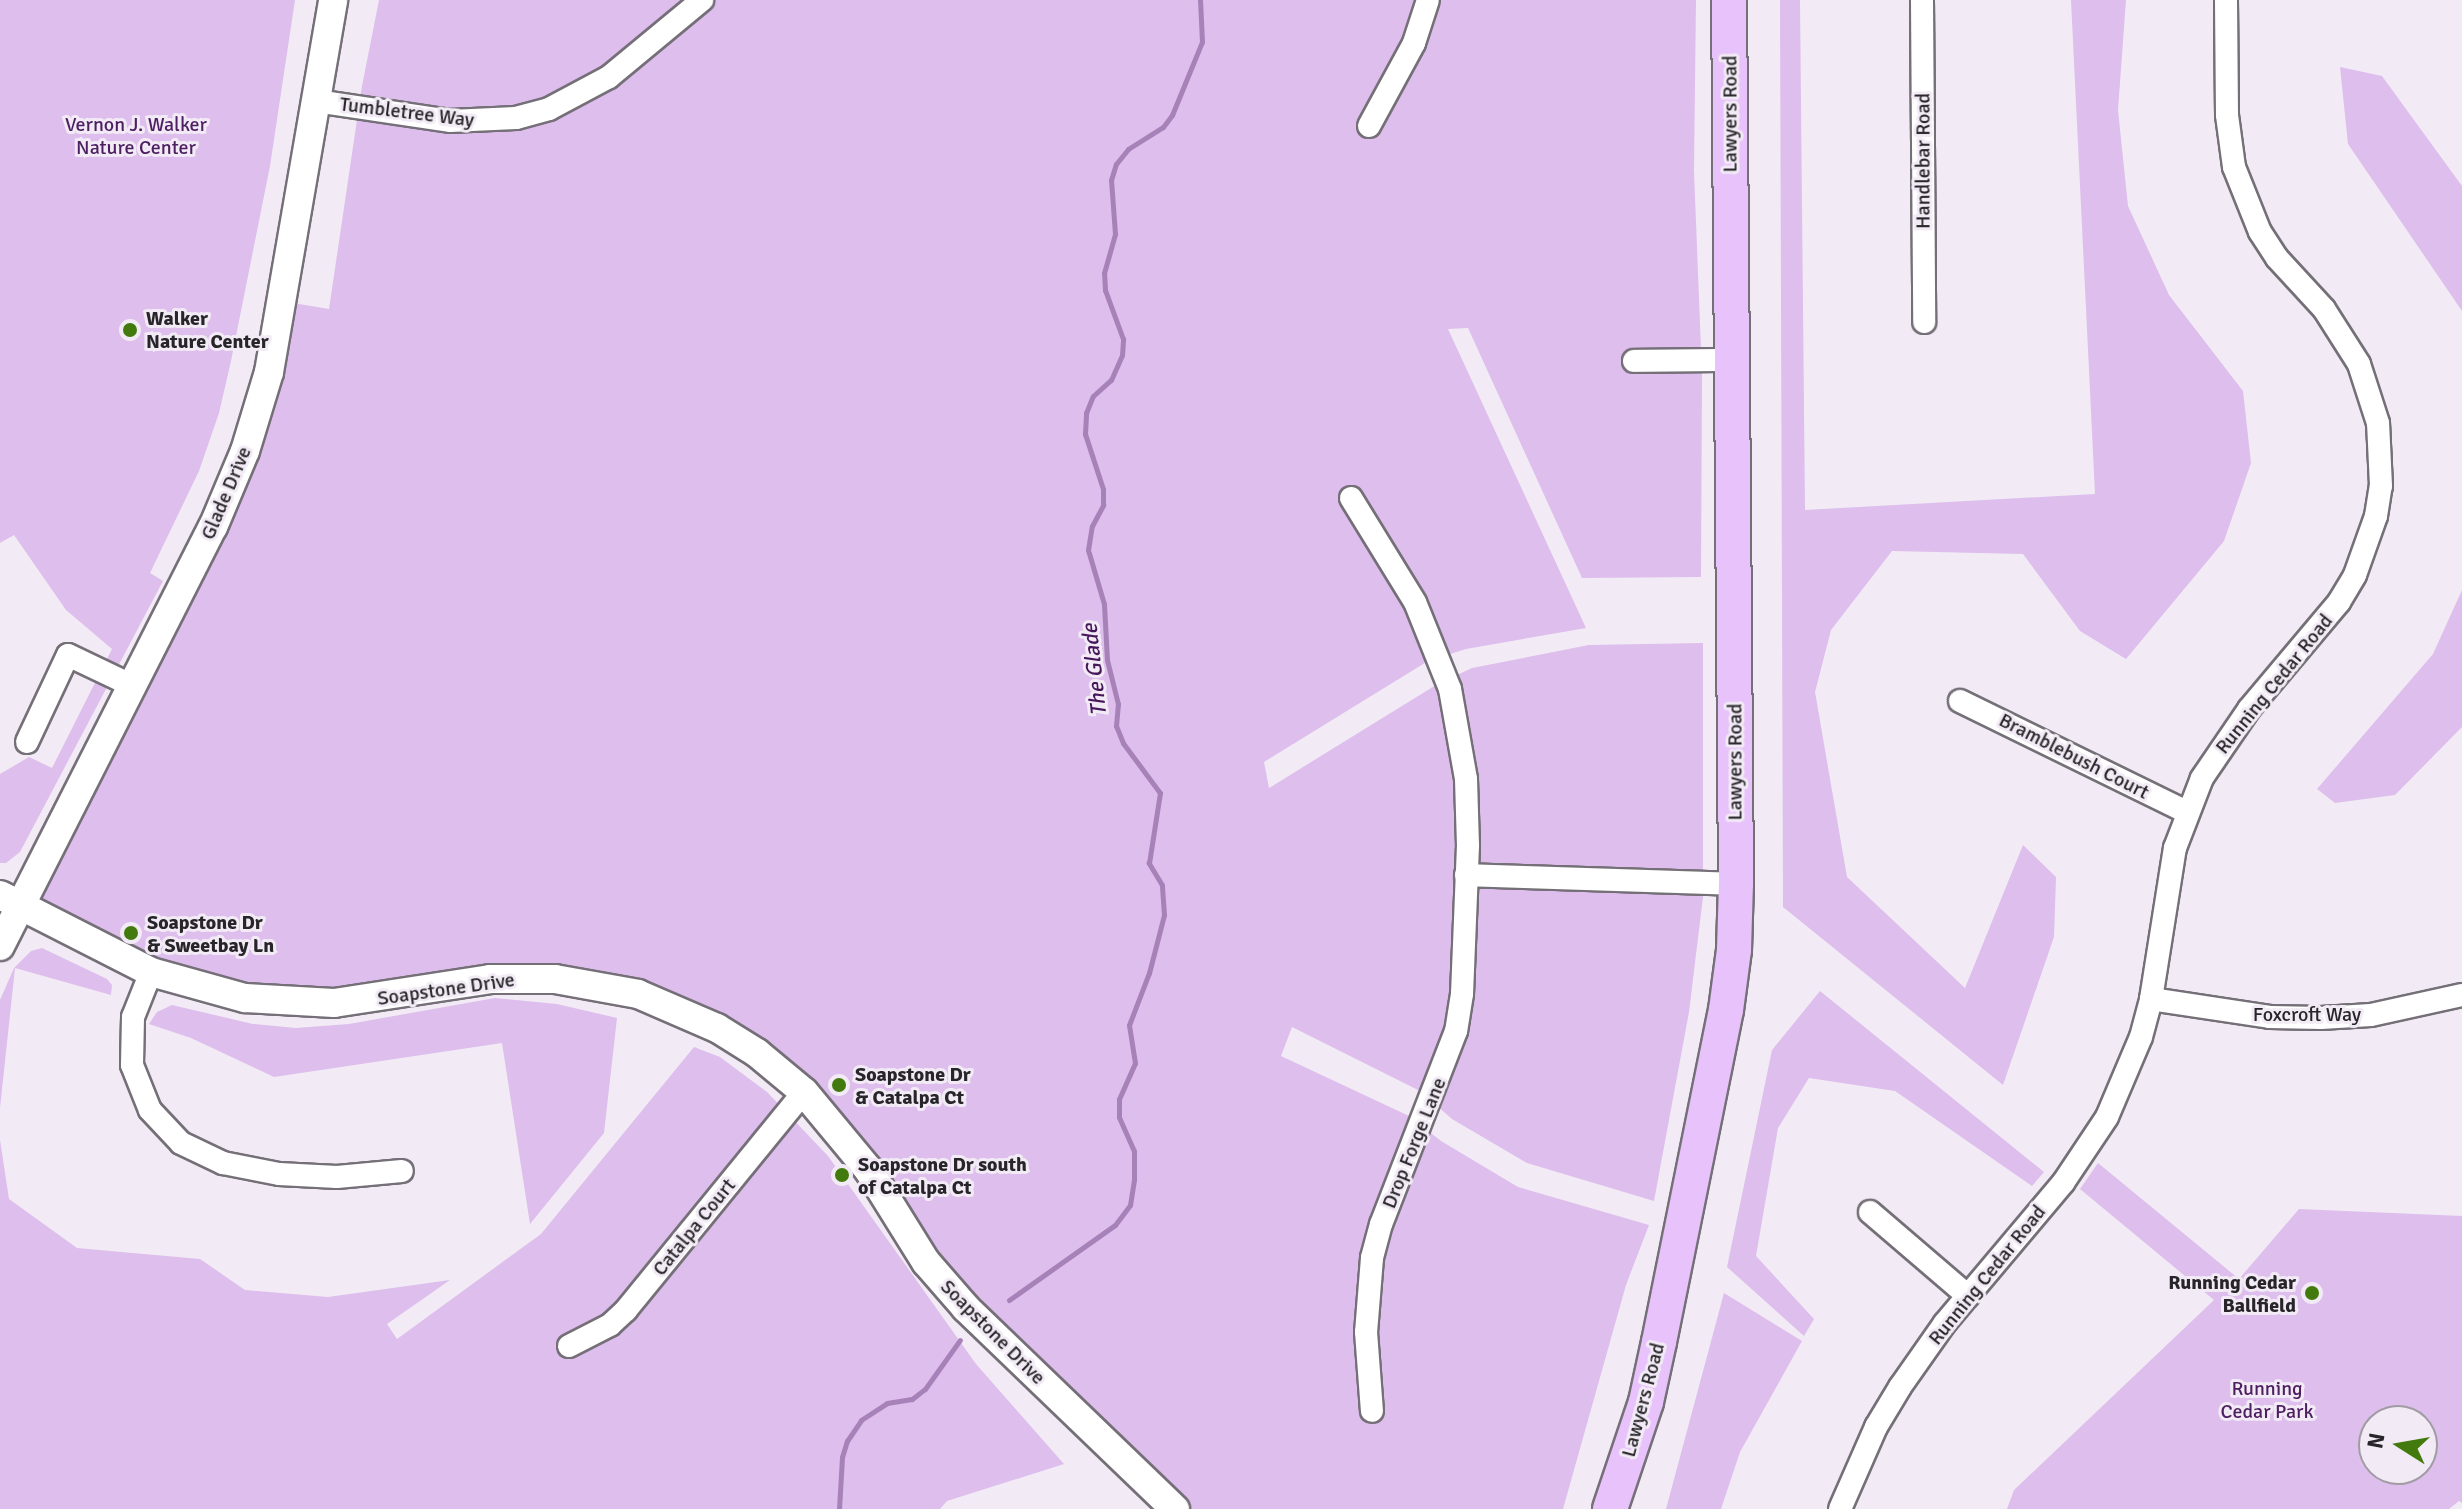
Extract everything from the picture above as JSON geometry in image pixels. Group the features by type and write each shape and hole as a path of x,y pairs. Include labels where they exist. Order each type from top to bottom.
{"main road":[{"name":"Lawyers Road","path":"1610,1509 1646,1402 1695,1166 1726,1010 1736,884 1729,0"}],"street":[{"name":"Glade Drive","path":"0,946 10,900 131,685 213,527 245,451 269,372 333,0"},
{"name":"Tumbletree Way","path":"316,101 450,121 516,118 560,104 609,77 702,0"},
{"path":"1369,126 1414,43 1428,0"},
{"name":"Handlebar Road","path":"1922,0 1924,322"},
{"name":"Running Cedar Road","path":"1840,1509 1854,1473 1892,1400 1968,1296 2090,1145 2126,1078 2151,999 2171,869 2187,812 2202,778 2225,740 2339,602 2367,545 2381,486 2378,423 2359,364 2324,309 2277,258 2260,232 2234,167 2227,115 2226,0"},
{"path":"1634,361 1733,360"},
{"name":"Drop Forge Lane","path":"1351,498 1415,602 1450,689 1466,779 1462,994 1456,1031 1381,1224 1372,1258 1366,1332 1372,1411"},
{"path":"27,742 68,655 131,685"},
{"name":"Bramblebush Court","path":"1960,701 2187,812"},
{"path":"1466,875 1736,884"},
{"name":"Soapstone Drive","path":"10,900 151,972 222,994 288,1003 349,1002 490,979 544,978 593,984 656,1000 696,1017 757,1053 804,1092 868,1169 902,1228 966,1308 1175,1509"},
{"path":"151,972 133,1017 132,1065 150,1110 181,1143 223,1163 279,1174 337,1177 402,1171"},
{"name":"Foxcroft Way","path":"2151,999 2270,1017 2321,1018 2371,1015 2462,995"},
{"name":"Catalpa Court","path":"569,1346 610,1325 626,1310 804,1092"},
{"path":"1870,1212 1968,1296"}],"green space":[{"name":"Vernon J. Walker Nature Center","path":"0,0 295,0 270,166 231,361 219,413 199,471 150,573 163,581 20,852 6,863 0,863 0,774 29,757 52,768 112,649 66,610 14,535 0,543"},
{"path":"379,0 1696,0 1694,171 1702,375 1701,577 1582,578 1468,328 1448,329 1586,628 1466,649 1428,661 1264,762 1269,788 1436,685 1472,668 1589,645 1703,643 1703,897 1689,1012 1654,1201 1527,1163 1452,1119 1420,1091 1292,1027 1281,1056 1409,1116 1441,1141 1518,1187 1649,1225 1626,1285 1563,1509 1175,1509 995,1336 804,1092 616,988 245,998 20,904 213,527 281,301 329,309 362,86"},
{"path":"1780,0 1800,0 1805,510 2095,494 2071,0 2126,0 2118,110 2128,206 2169,295 2243,391 2251,463 2224,541 2126,659 2080,631 2023,554 1892,551 1831,630 1815,692 1847,877 1965,988 2023,845 2056,877 2054,937 2003,1085 1783,907"},
{"path":"2340,67 2382,76 2462,186 2462,311 2348,144"},
{"path":"2462,590 2462,727 2395,795 2335,803 2317,789 2433,654"},
{"path":"42,948 107,979 112,985 111,995 15,968 0,1108 0,1000 14,968 31,951"},
{"path":"1820,991 2044,1172 2032,1186 1895,1091 1809,1078 1778,1128 1756,1256 1814,1319 1804,1336 1727,1267 1772,1050"},
{"path":"495,998 557,1004 617,1018 604,1133 530,1224 502,1043 274,1077 191,1038 149,1024 157,1012 172,1005 253,1024 296,1028 349,1024"},
{"path":"694,1047 720,1057 767,1092 828,1156 976,1364 1064,1464 947,1501 940,1509 0,1509 0,1140 9,1199 77,1248 200,1259 245,1290 328,1297 450,1280 387,1324 397,1339 541,1234"},
{"name":"Running Cedar Park","path":"2098,1163 2239,1279 2299,1209 2462,1216 2462,1503 2459,1501 2449,1509 2007,1509 2014,1490 2214,1300 2080,1189"},
{"path":"1724,1293 1802,1341 1740,1452 1721,1509 1666,1509"}],"waterway":[{"name":"The Glade","path":"1009,1300 1115,1225 1130,1205 1134,1179 1134,1151 1119,1117 1119,1099 1135,1063 1129,1025 1149,973 1164,915 1162,885 1149,863 1160,793 1123,743 1116,726 1118,704 1107,660 1104,604 1088,550 1092,526 1103,505 1103,489 1085,434 1086,413 1093,396 1111,380 1122,355 1123,339 1105,290 1104,273 1115,234 1111,180 1116,164 1128,149 1163,127 1172,115 1202,42 1200,0"},
{"name":"The Glade","path":"839,1509 842,1457 847,1441 861,1420 887,1403 912,1399 925,1389 960,1340"}],"place":[{"name":"Walker Nature Center","path":"130,330"},
{"name":"Soapstone Dr & Sweetbay Ln","path":"131,933"},
{"name":"Soapstone Dr & Catalpa Ct","path":"839,1085"},
{"name":"Soapstone Dr south of Catalpa Ct","path":"842,1175"},
{"name":"Running Cedar Ballfield","path":"2312,1293"}]}
